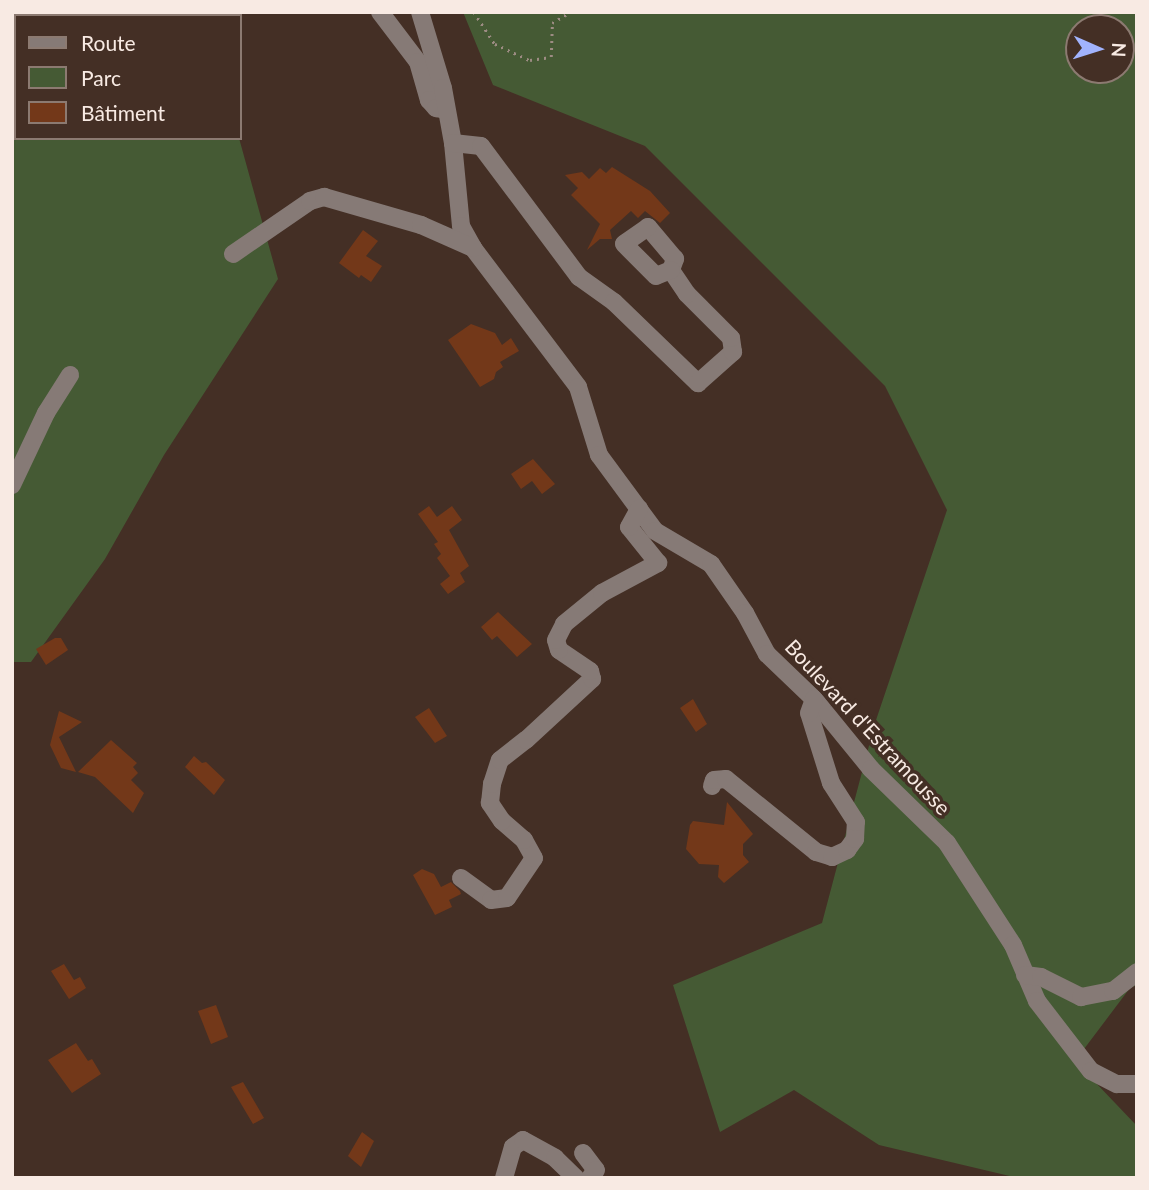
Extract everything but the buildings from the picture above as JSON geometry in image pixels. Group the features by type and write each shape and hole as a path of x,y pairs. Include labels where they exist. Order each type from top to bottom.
{"street":[{"path":"380,12 418,62 429,100 436,108 446,110"},
{"name":"Boulevard d'Estramousse","path":"420,12 453,143 461,226 473,248 578,387 598,455 655,531 711,565 745,613 767,654 814,699 871,769 947,843 1013,945 1037,1001 1091,1071 1117,1084 1137,1084"},
{"path":"453,143 481,146 579,277 614,302 698,383 733,352 732,338 687,294 671,270"},
{"path":"233,254 310,201 324,197 421,225 473,248"},
{"path":"12,485 46,413 70,375"},
{"path":"461,878 491,900 507,898 534,858 528,845 502,821 490,803 492,784 500,760 526,740 592,679 590,671 559,650 556,640 564,624 602,593 658,563 629,527 639,509"},
{"path":"712,786 714,780 726,779 816,852 832,857 848,850 855,839 856,822 831,783 810,713 814,699"},
{"path":"1025,975 1041,977 1082,997 1113,990 1137,972"},
{"path":"504,1178 513,1147 523,1140 555,1158 576,1178"},
{"path":"583,1153 596,1170 590,1178"}],"path":[{"path":"474,12 495,44 530,60 551,57 552,23 570,12"}],"green space":[{"path":"12,12 183,12 184,14 14,14 14,140 240,140 278,279 164,455 105,559 31,662 12,662"},
{"path":"463,12 1137,12 1137,985 1130,988 1075,1061 1137,1126 1137,1178 1018,1178 879,1145 794,1090 720,1132 673,985 822,923 875,723 947,510 885,386 645,146 493,85"}]}
